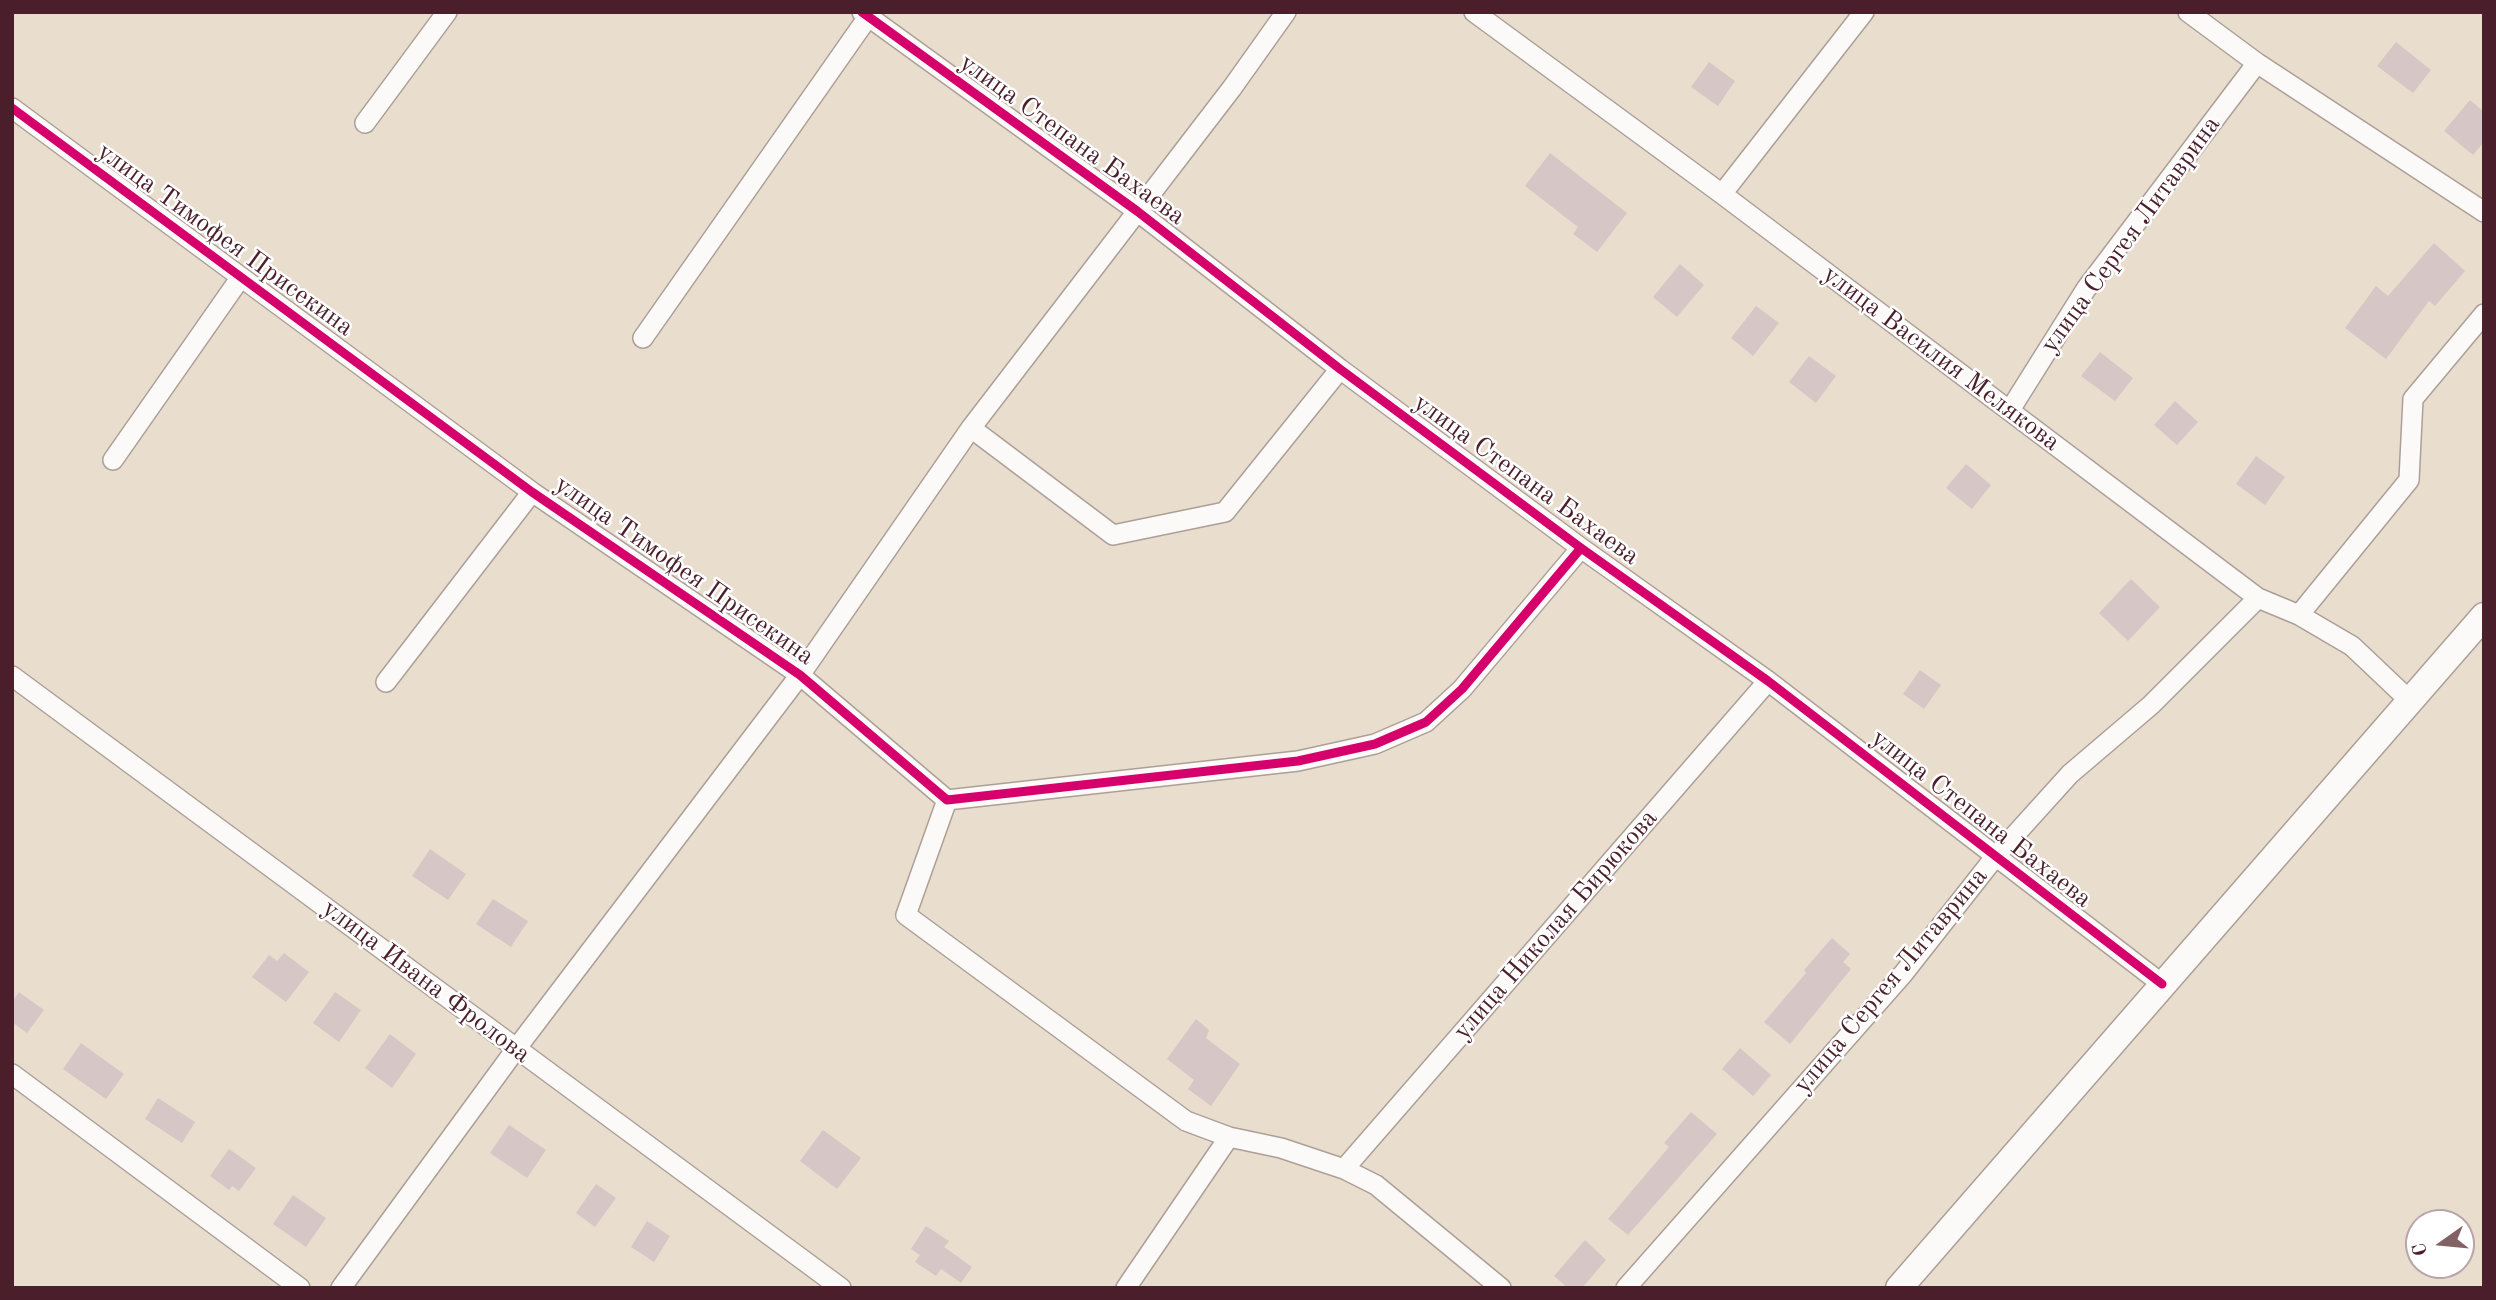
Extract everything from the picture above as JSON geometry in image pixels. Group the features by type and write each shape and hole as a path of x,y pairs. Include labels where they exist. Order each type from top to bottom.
{"main road":[{"path":"1899,1288 2484,617"}],"street":[{"path":"365,123 447,12"},
{"path":"1137,211 1232,88 1286,12"},
{"name":"улица Василия Мелякова","path":"1474,12 1722,194 2258,598 2299,615 2352,646 2409,700"},
{"path":"1722,194 1864,12"},
{"path":"2188,12 2257,64 2484,212"},
{"name":"улица Степана Бахаева","path":"643,338 865,14 1137,211 1340,369 1581,548 1768,681 2162,984"},
{"name":"улица Сергея Литаврина","path":"2010,410 2086,289 2257,64"},
{"name":"улица Тимофея Присекина","path":"12,108 532,492 800,675 947,800"},
{"name":"улица Степана Бахаева","path":"800,675 971,429 1137,211"},
{"name":"улица Тимофея Присекина","path":"113,460 240,277"},
{"path":"2299,615 2409,480 2413,399 2484,314"},
{"path":"971,429 1113,535 1225,512 1340,369"},
{"name":"улица Тимофея Присекина","path":"386,682 532,492"},
{"path":"1501,1288 1376,1185 1344,1169 1281,1148 1229,1138 1185,1121 906,915 947,800 1298,761 1375,744 1426,722 1453,697 1581,548"},
{"name":"улица Сергея Литаврина","path":"1626,1288 1903,974 1995,857 2070,774 2151,705 2258,598"},
{"name":"улица Тимофея Присекина","path":"341,1288 516,1049 800,675"},
{"name":"улица Ивана Фролова","path":"12,676 841,1288"},
{"name":"улица Николая Бирюкова","path":"1344,1169 1768,681"},
{"path":"12,1073 300,1288"},
{"path":"1126,1288 1229,1138"}],"building":[{"path":"2396,42 2431,70 2413,93 2377,66"},
{"path":"1709,62 1735,81 1718,106 1691,87"},
{"path":"2470,100 2484,112 2484,142 2473,155 2444,131"},
{"path":"1550,153 1627,213 1597,252 1573,234 1578,227 1525,186"},
{"path":"2434,243 2465,271 2435,306 2429,301 2386,359 2345,328 2376,286 2388,296"},
{"path":"1680,264 1704,285 1677,317 1653,297"},
{"path":"1756,306 1779,323 1753,356 1731,338"},
{"path":"2100,352 2133,378 2115,401 2081,376"},
{"path":"1809,356 1836,376 1816,403 1789,382"},
{"path":"2175,401 2198,422 2177,445 2154,425"},
{"path":"2256,456 2285,477 2265,505 2236,484"},
{"path":"1966,464 1991,485 1972,509 1946,488"},
{"path":"2131,579 2160,607 2128,641 2099,613"},
{"path":"1920,670 1941,685 1924,709 1903,694"},
{"path":"430,849 466,874 448,900 412,876"},
{"path":"493,899 528,921 511,947 476,924"},
{"path":"1832,938 1850,954 1843,962 1851,969 1790,1044 1764,1022"},
{"path":"284,953 309,972 286,1002 252,977 269,955 277,961"},
{"path":"19,992 44,1010 27,1033 12,1022 12,1002"},
{"path":"335,992 361,1010 339,1042 313,1023"},
{"path":"1196,1019 1209,1030 1206,1038 1240,1064 1211,1106 1188,1089 1194,1080 1167,1059"},
{"path":"390,1034 416,1054 392,1088 365,1068"},
{"path":"81,1043 124,1074 106,1099 63,1069"},
{"path":"1740,1048 1771,1075 1753,1096 1722,1069"},
{"path":"158,1098 195,1122 182,1143 145,1119"},
{"path":"1691,1112 1717,1134 1628,1235 1608,1219 1669,1147 1664,1143"},
{"path":"509,1125 546,1150 527,1178 490,1153"},
{"path":"823,1130 861,1158 837,1189 800,1161"},
{"path":"229,1149 256,1168 239,1191 232,1186 229,1190 210,1176"},
{"path":"596,1184 616,1198 595,1227 576,1213"},
{"path":"293,1195 326,1218 306,1247 273,1224"},
{"path":"647,1221 670,1236 654,1262 631,1247"},
{"path":"926,1226 949,1241 944,1247 972,1267 961,1283 941,1269 936,1276 915,1262 920,1255 911,1249"},
{"path":"1585,1240 1606,1260 1582,1288 1568,1288 1554,1276"}],"cycle path":[{"path":"862,12 1137,211 1340,369 1581,548 1768,681 2162,984"},
{"path":"12,108 532,492 800,675 947,800 1298,761 1375,744 1426,722 1462,689 1581,548"}]}
